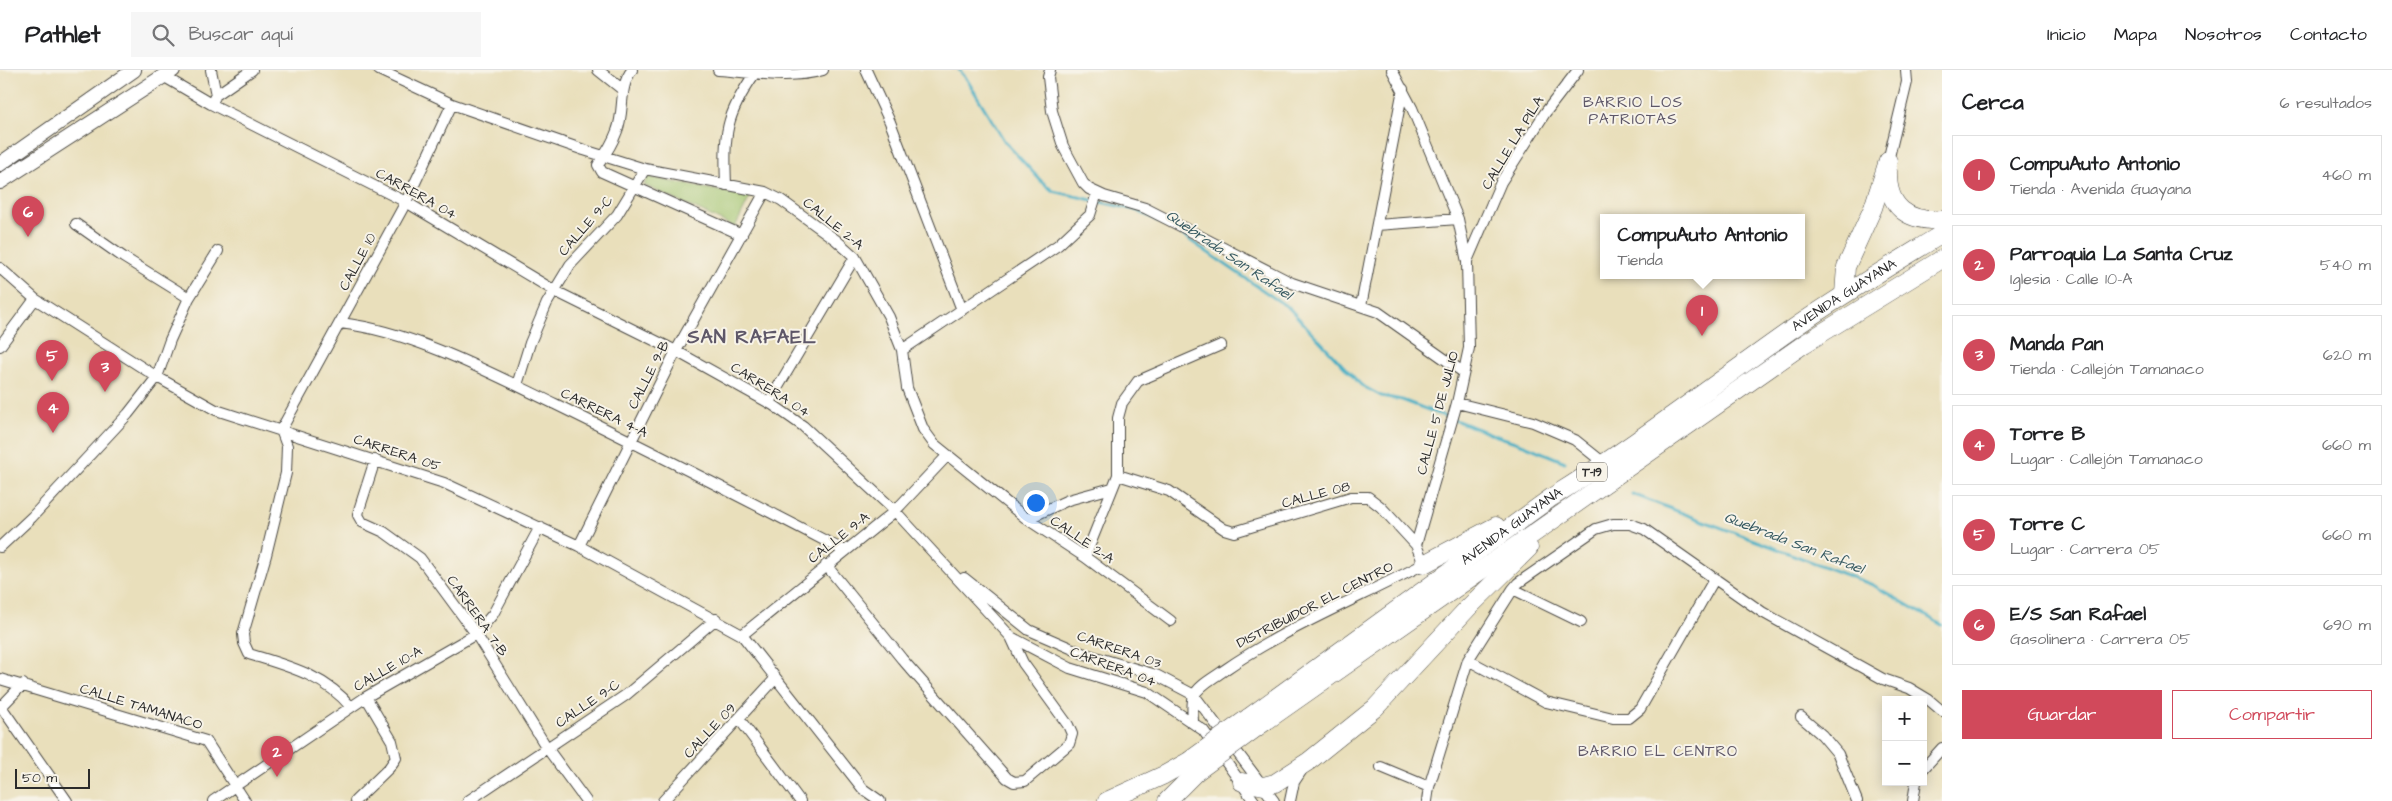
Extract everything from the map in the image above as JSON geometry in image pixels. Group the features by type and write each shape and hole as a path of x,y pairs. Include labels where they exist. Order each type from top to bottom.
{"highway":[{"path":"1888,161 1888,184 1892,200 1906,213 1928,220 1942,220"},
{"path":"1844,294 1846,267 1873,208 1888,161"},
{"name":"AVENIDA GUAYANA","path":"1167,801 1193,766 1552,497 1605,464 1844,294 1942,234"},
{"name":"AVENIDA GUAYANA","path":"1252,723 1565,512 1804,344 1942,259"},
{"path":"1424,564 1552,497"},
{"path":"1242,782 1264,786 1276,783 1309,761 1375,708 1468,608 1565,512"},
{"name":"AVENIDA GUAYANA","path":"1107,801 1164,775 1193,766"}],"street":[{"path":"0,164 134,70"},
{"path":"211,70 213,99"},
{"path":"213,99 252,70"},
{"name":"CALLE 2-A","path":"379,70 452,104 604,156 645,169 764,192 781,200 836,240 855,257 890,317 902,350 907,388 923,428 934,444 1026,519 1086,557 1171,621"},
{"path":"598,70 623,90"},
{"path":"632,70 626,77 618,130 598,165 602,172 742,235"},
{"path":"718,70 809,74 823,70"},
{"path":"866,70 890,122 962,310"},
{"path":"1050,70 1048,77 1052,111 1063,146 1083,183 1096,196 1145,208 1292,283 1378,312 1463,372"},
{"name":"CALLE 5 DE JULIO","path":"1392,70 1403,89 1458,219 1467,262 1469,348 1456,407 1416,545"},
{"name":"CALLE LA PILA","path":"1467,262 1502,182 1545,113 1578,70"},
{"path":"1888,161 1907,82 1906,70"},
{"path":"0,182 168,73"},
{"name":"CARRERA 04","path":"168,73 406,202 555,291 676,351 769,402 803,426 895,511 944,562 1011,638 1070,668 1148,692 1193,722 1203,730 1254,801"},
{"path":"726,185 726,128 736,102 755,73"},
{"path":"1361,306 1403,89"},
{"name":"CALLE 10","path":"281,430 406,202 452,104"},
{"name":"CALLE 9-C","path":"516,385 532,336 570,265 616,215 635,188 645,169"},
{"name":"CALLE 9-B","path":"579,546 676,351 742,235 764,192"},
{"path":"902,350 1058,245 1090,215 1096,196"},
{"path":"1377,225 1458,219"},
{"path":"76,224 123,257 190,298"},
{"path":"0,546 32,517 128,414 156,377 170,340 190,298 218,251"},
{"path":"769,402 855,257"},
{"name":"CARRERA 05","path":"0,268 35,299 156,377 216,410 444,483 579,546 742,635 863,789 880,801"},
{"path":"0,346 35,299"},
{"name":"CARRERA 4-A","path":"340,323 359,325 417,342 516,385 631,441 845,551"},
{"path":"1086,557 1118,475 1118,418 1122,403 1128,392 1138,381 1221,345"},
{"path":"1456,407 1533,422 1574,440 1605,464"},
{"path":"281,430 287,446 286,473 266,555 243,634 244,643 250,654 319,679 335,690 351,707"},
{"name":"CALLE 9-A","path":"742,635 895,511 947,456"},
{"name":"CARRERA 7-B","path":"375,460 358,515 362,522 384,532 420,558 476,634 546,748 586,801"},
{"name":"CALLE 08","path":"1118,475 1169,491 1224,529 1234,532 1350,497 1368,497 1392,517 1416,545"},
{"path":"1026,519 1068,500 1112,488"},
{"path":"1427,801 1429,787 1468,660 1513,589 1518,582 1596,529 1612,524 1630,524 1644,529 1762,612 1883,679 1909,688 1929,700 1942,711"},
{"name":"CALLE 10-A","path":"214,801 366,696 476,634 493,614 540,528"},
{"path":"1416,545 1424,564"},
{"name":"CARRERA 03","path":"944,562 1029,630 1082,653 1156,675 1194,695 1274,801"},
{"name":"DISTRIBUIDOR EL CENTRO","path":"1194,695 1207,683 1246,655 1308,621 1424,564"},
{"path":"826,565 902,659 1006,778 1014,782 1025,781 1069,744 1072,734 1068,725 1023,663 1011,638"},
{"path":"1468,660 1546,702 1613,718 1629,718 1640,709 1715,578"},
{"path":"1513,589 1581,622"},
{"name":"CALLE 9-C","path":"468,801 626,695 716,620"},
{"name":"CALLE TAMANACO","path":"0,679 23,684 206,741 245,801"},
{"name":"CALLE 09","path":"663,801 776,679"},
{"path":"23,684 0,706 67,801"},
{"path":"1193,722 1192,708 1194,695"},
{"path":"355,801 389,768 396,758 392,741 366,696"},
{"path":"1801,717 1822,735 1838,754 1857,801"},
{"path":"740,720 800,801"},
{"path":"1927,765 1942,748"},
{"path":"1290,801 1294,782 1309,761"},
{"path":"1381,767 1429,787"},
{"path":"1913,801 1915,786"}],"green space":[{"path":"648,177 750,197 735,227 644,185"}],"waterway":[{"name":"Quebrada San Rafael","path":"959,70 966,78 1005,142 1041,181 1053,191 1135,210 1169,226 1289,308 1361,385 1381,396 1402,400 1565,462"},
{"name":"Quebrada San Rafael","path":"1632,494 1873,585 1942,625"}],"place":[{"name":"E/S San Rafael","path":"28,237"},
{"name":"CompuAuto Antonio","path":"1702,336"},
{"name":"Torre C","path":"52,381"},
{"name":"Manda Pan","path":"105,392"},
{"name":"Torre B","path":"53,433"},
{"name":"Parroquia La Santa Cruz","path":"277,777"}],"district":[{"name":"BARRIO LOS PATRIOTAS","path":"1633,110"},
{"name":"SAN RAFAEL","path":"752,337"},
{"name":"BARRIO EL CENTRO","path":"1658,751"}]}
